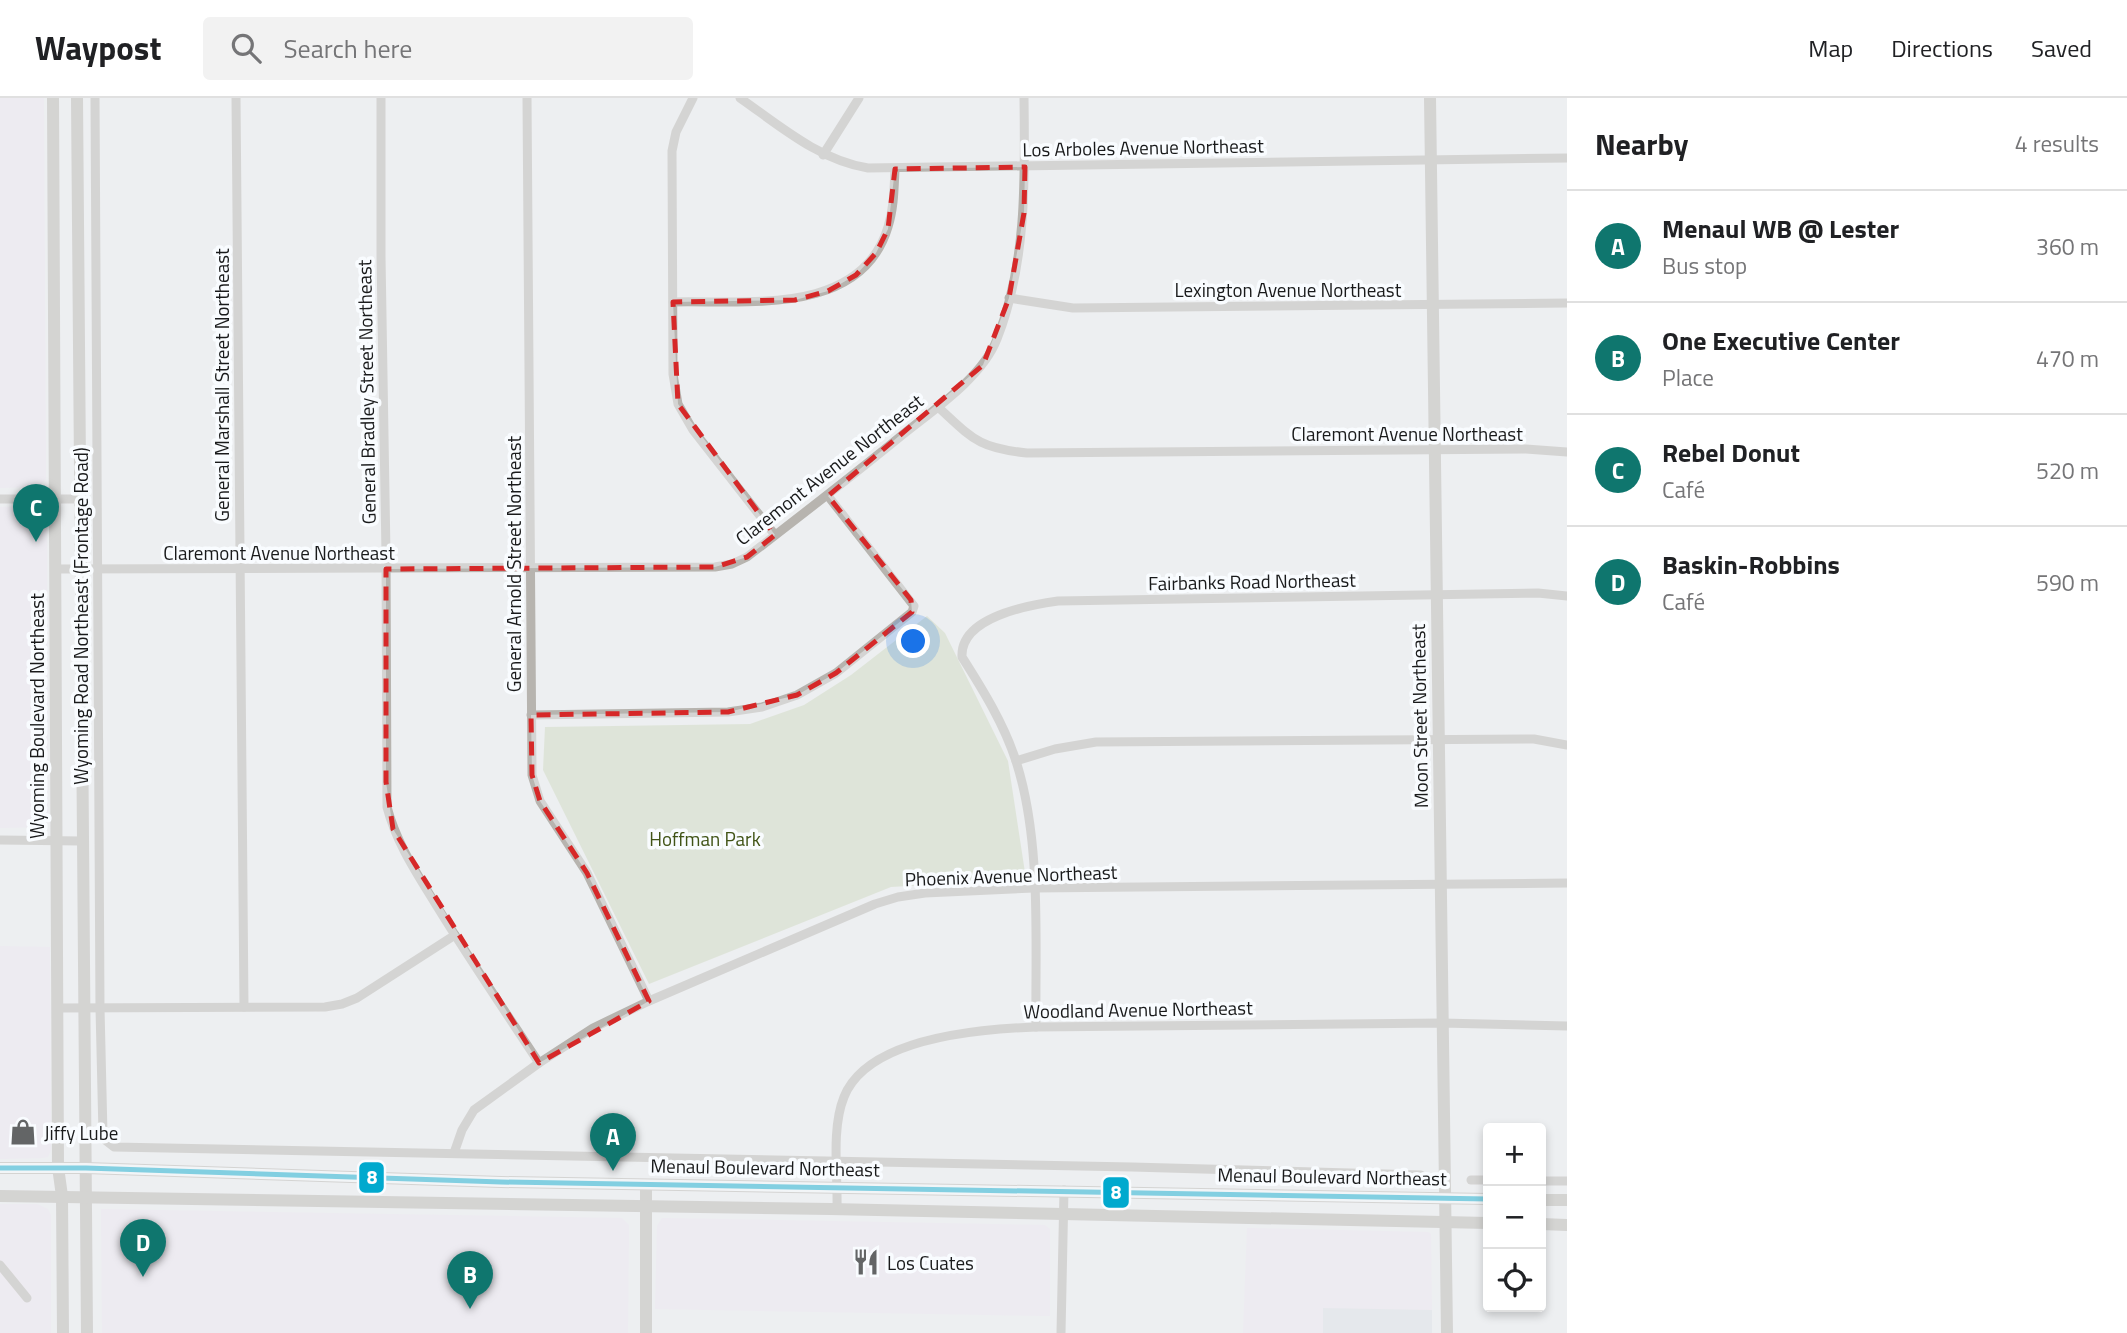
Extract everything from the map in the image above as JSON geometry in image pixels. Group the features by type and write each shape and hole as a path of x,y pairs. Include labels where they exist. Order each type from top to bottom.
{"main road":[{"name":"Wyoming Boulevard Northeast","path":"53,98 55,841 58,1167 62,1196 63,1333"},
{"path":"77,98 87,1333"},
{"name":"Moon Street Northeast","path":"1430,98 1447,1333"},
{"name":"Menaul Boulevard Northeast","path":"0,1168 58,1167 501,1182 1483,1199"},
{"path":"646,1185 646,1333"},
{"path":"0,1196 838,1209 1483,1223"},
{"path":"1546,1200 1567,1200"},
{"path":"1546,1224 1567,1225"}],"street":[{"name":"Wyoming Road Northeast (Frontage Road)","path":"95,98 100,1008 105,1140 114,1147 454,1153"},
{"name":"General Marshall Street Northeast","path":"236,98 244,1007"},
{"name":"General Bradley Street Northeast","path":"381,98 387,807 402,849 539,1063"},
{"name":"General Arnold Street Northeast","path":"527,98 531,775 540,801 587,873 649,1001"},
{"path":"694,98 676,132 672,151 673,374 678,404 693,430 775,535"},
{"name":"Los Arboles Avenue Northeast","path":"740,98 823,155 846,164 895,169 1567,158"},
{"path":"823,155 859,98"},
{"path":"938,407 983,365 997,340 1009,298 1024,213 1024,98"},
{"path":"673,302 795,300 828,291 856,275 876,253 888,229 894,203 895,169"},
{"name":"Lexington Avenue Northeast","path":"1009,298 1073,308 1567,303"},
{"name":"Claremont Avenue Northeast","path":"55,569 715,567 732,564 747,557 828,496 938,407 973,440 1000,450 1027,453 1526,449 1567,452"},
{"path":"531,715 728,712 762,707 797,695 836,674 912,612 914,606 828,496"},
{"path":"0,499 80,499"},
{"name":"Fairbanks Road Northeast","path":"1016,761 991,704 962,657 965,640 1002,613 1058,601 1538,593 1567,596"},
{"path":"1036,1027 1032,835 1016,761 1055,749 1096,742 1534,739 1567,745"},
{"path":"0,840 81,841"},
{"name":"Phoenix Avenue Northeast","path":"454,1153 462,1130 474,1110 593,1028 649,1001 875,904 898,897 925,893 1034,888 1567,883"},
{"path":"58,1008 325,1007 342,1004 357,998 455,935"},
{"name":"Woodland Avenue Northeast","path":"838,1209 836,1161 839,1116 845,1096 857,1076 873,1063 918,1044 949,1035 992,1028 1036,1027 1442,1023 1567,1026"},
{"path":"454,1153 1422,1175"},
{"path":"1471,1180 1483,1180"},
{"path":"1546,1181 1567,1181"},
{"path":"1061,1333 1064,1190"},
{"path":"0,1265 27,1298"}],"highlighted area":[{"path":"1025,167 1024,213 1009,298 983,365 828,496 911,600 912,612 836,673 797,695 728,712 531,715 532,775 540,801 587,873 649,1001 539,1063 393,829 386,782 386,569 715,567 747,557 775,535 678,404 673,302 795,300 828,291 856,275 876,253 888,229 895,169"}],"shaded area":[{"path":"0,98 44,98 46,479 38,487 0,488"},
{"path":"40,506 47,513 48,820 45,827 0,828 0,507"},
{"path":"0,946 50,947 51,1150 48,1157 0,1159"},
{"path":"0,1204 37,1204 48,1209 51,1215 51,1333 0,1333"},
{"path":"101,1209 622,1218 629,1225 628,1333 102,1333"},
{"path":"662,1218 1045,1225 1050,1229 1050,1316 655,1309 657,1226"},
{"path":"1247,1228 1428,1232 1431,1234 1432,1310 1323,1319 1323,1333 1243,1333"},
{"path":"1323,1308 1432,1310 1432,1333 1323,1333"}],"green space":[{"name":"Hoffman Park","path":"927,616 945,633 1008,761 1026,879 891,887 649,984 543,770 545,727 750,724 804,705 851,675"}],"transit line":[{"name":"8","path":"0,1168 86,1168 501,1182 1483,1199"}],"place":[{"name":"Rebel Donut","path":"36,542"},
{"name":"Jiffy Lube","path":"23,1132"},
{"name":"Menaul WB @ Lester","path":"613,1171"},
{"name":"Los Cuates","path":"866,1262"},
{"name":"Baskin-Robbins","path":"143,1277"},
{"name":"One Executive Center","path":"470,1309"}]}
